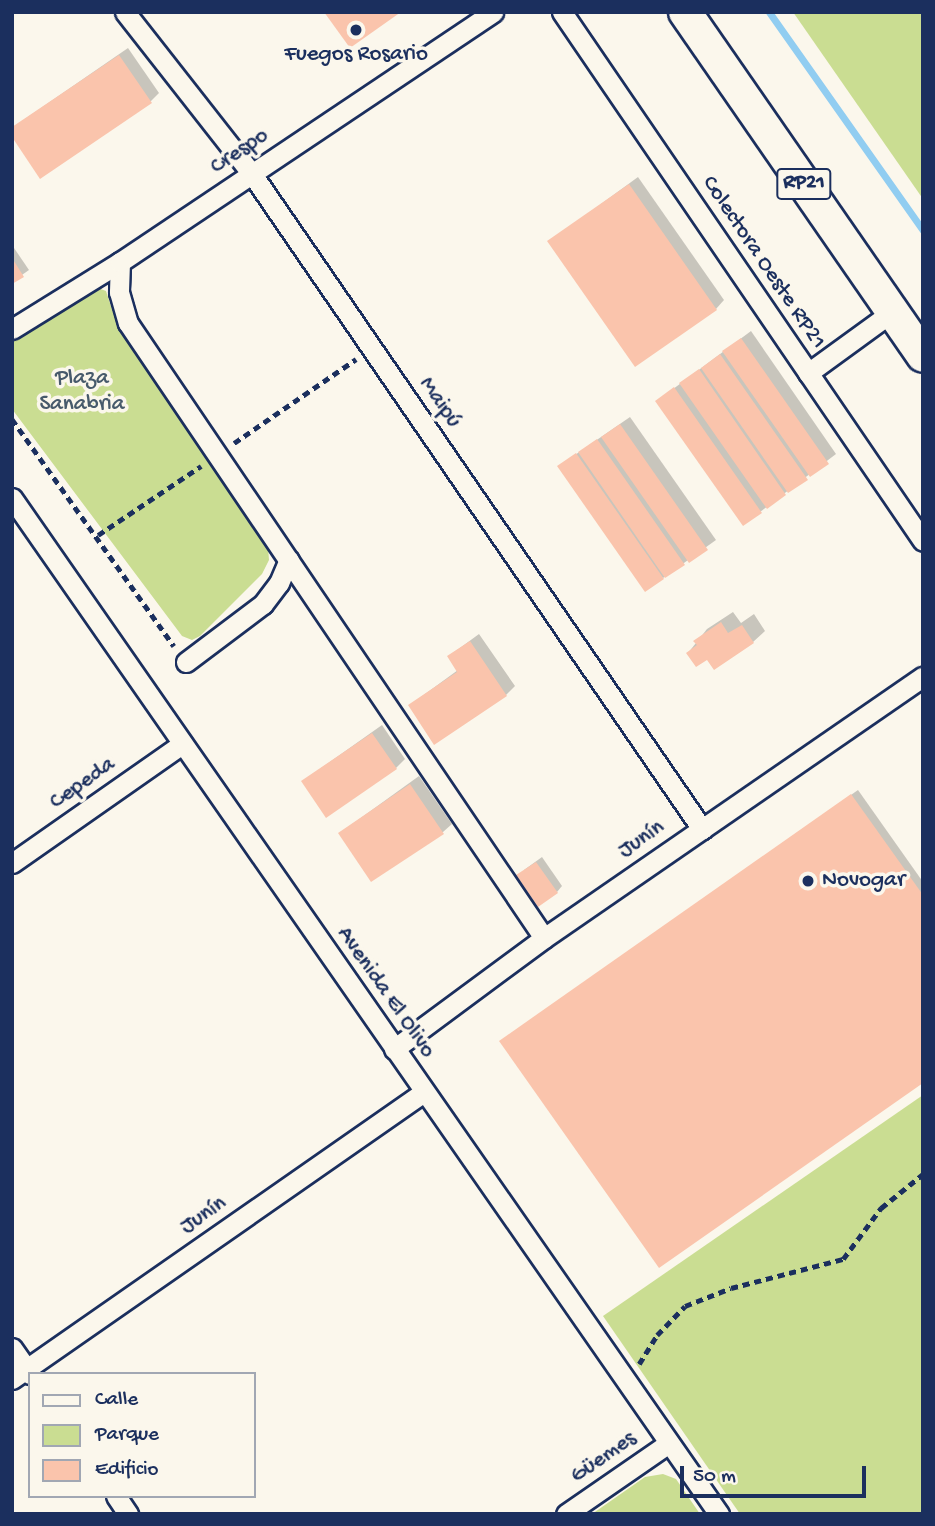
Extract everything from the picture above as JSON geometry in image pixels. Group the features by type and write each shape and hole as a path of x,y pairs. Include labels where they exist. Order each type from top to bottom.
{"main road":[{"name":"RP21","path":"685,12 923,356"}],"street":[{"name":"Maipú","path":"125,12 251,174 702,829"},
{"name":"Crespo","path":"12,329 120,262 493,12"},
{"name":"Colectora Oeste RP21","path":"562,12 923,541"},
{"path":"120,262 119,292 128,323 544,938"},
{"path":"808,373 892,312"},
{"name":"Avenida El Olivo","path":"12,498 719,1514"},
{"path":"186,662 263,604 278,583 289,560"},
{"name":"Junín","path":"394,1049 544,938 923,677"},
{"name":"Cepeda","path":"12,863 183,744"},
{"name":"Junín","path":"23,1374 424,1092"},
{"path":"12,1348 23,1374"},
{"name":"Güemes","path":"566,1514 669,1443"},
{"path":"117,1498 128,1514"}],"path":[{"path":"12,419 186,662"},
{"path":"627,1383 657,1335 685,1306 732,1288 843,1259 881,1208 923,1174"}],"green space":[{"path":"793,12 923,12 923,199"},
{"name":"Plaza Sanabria","path":"98,288 106,291 117,324 268,547 269,560 262,574 200,636 192,640 182,636 12,409 12,338 86,291"},
{"path":"923,1095 923,1514 740,1514 603,1316"},
{"path":"663,1474 676,1479 700,1514 592,1514 645,1477"}],"building":[{"name":"Fuegos Rosario","path":"324,12 401,12 350,48"},
{"path":"119,55 152,103 40,179 12,137 12,127"},
{"path":"629,184 717,310 635,367 547,241"},
{"path":"12,258 24,277 12,284"},
{"path":"741,338 829,464 810,477 722,351"},
{"path":"720,354 808,480 788,493 701,368"},
{"path":"699,369 786,495 767,509 679,383"},
{"path":"674,387 762,513 743,526 655,401"},
{"path":"620,424 708,550 689,563 601,437"},
{"path":"597,439 685,565 665,578 578,452"},
{"path":"576,453 664,579 645,592 557,466"},
{"path":"721,622 728,633 742,625 754,643 714,670 707,660 696,667 686,653 697,645 693,641"},
{"path":"470,641 507,696 434,745 408,705 457,672 447,656"},
{"path":"372,733 397,769 326,818 301,781"},
{"path":"410,784 444,834 371,882 338,833"},
{"name":"Novogar","path":"851,794 923,895 923,1083 659,1268 499,1041"},
{"path":"536,862 558,893 538,907 516,875"}],"waterway":[{"path":"769,12 923,230"}],"place":[{"name":"Fuegos Rosario","path":"356,30"},
{"name":"Novogar","path":"808,881"}]}
